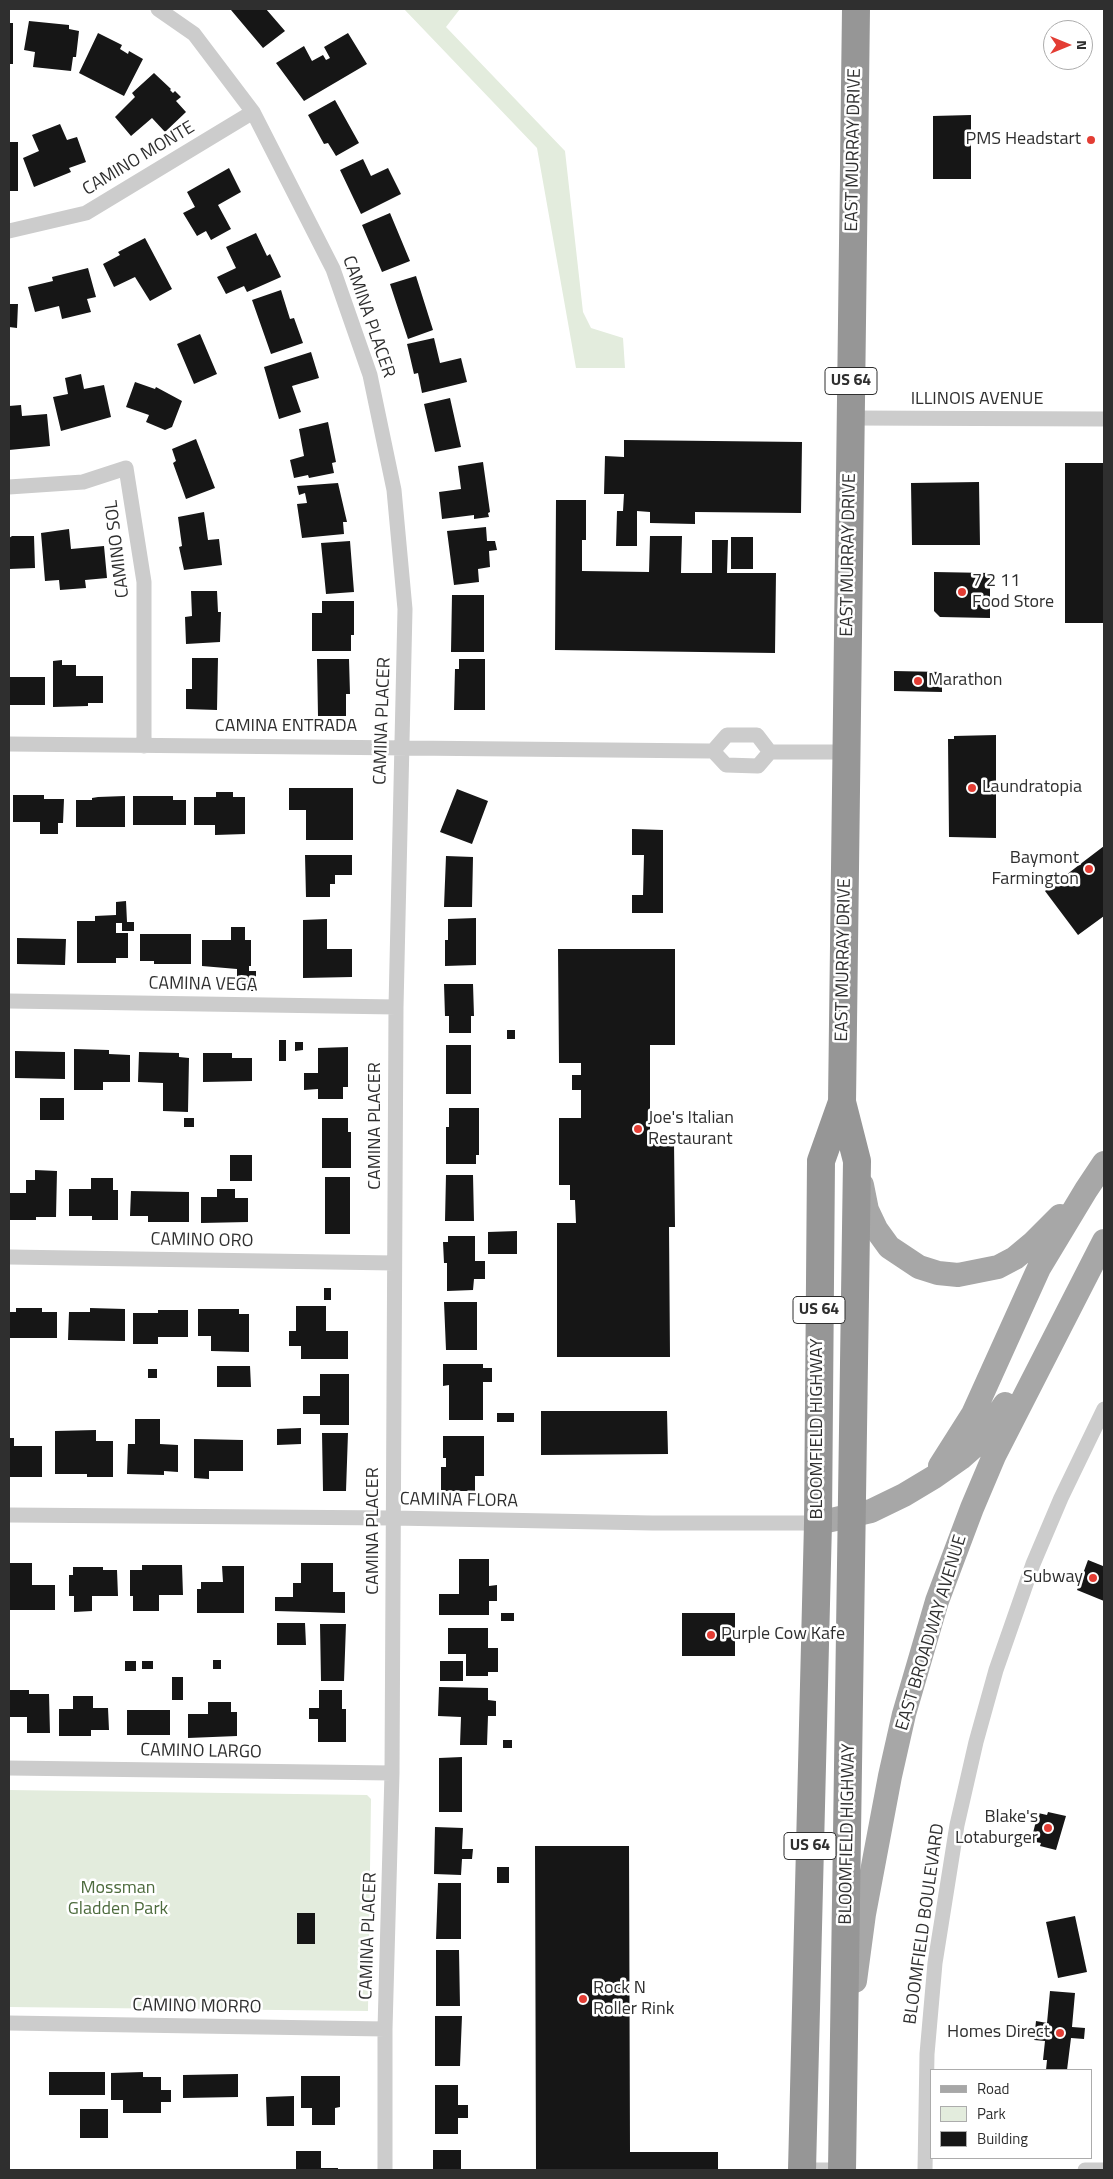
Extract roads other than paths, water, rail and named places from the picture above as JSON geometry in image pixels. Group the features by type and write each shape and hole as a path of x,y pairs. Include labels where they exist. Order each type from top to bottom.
{"highway":[{"name":"EAST MURRAY DRIVE","path":"842,1102 856,9"},
{"name":"BLOOMFIELD HIGHWAY","path":"841,2170 845,2052 857,1161 842,1102"},
{"name":"BLOOMFIELD HIGHWAY","path":"802,2170 818,1523 821,1161 842,1102"}],"main road":[{"path":"857,1161 867,1210 876,1229 889,1247 919,1267 949,1275 978,1272 998,1267 1015,1258 1033,1243 1086,1190"},
{"path":"934,1477 973,1414 1039,1268 1104,1163"},
{"path":"818,1523 872,1512 934,1477 961,1458 988,1431 1010,1397 1038,1343 1104,1240"},
{"name":"EAST BROADWAY AVENUE","path":"845,2052 864,1914 890,1776 904,1714 937,1601 994,1456 1104,1240"}],"street":[{"name":"CAMINA PLACER","path":"158,9 194,34 253,112 333,269 370,376 394,490 405,609 396,1007 392,1773 385,2029 385,2170"},
{"name":"CAMINO MONTE","path":"9,231 86,213 253,112"},
{"name":"ILLINOIS AVENUE","path":"851,418 1104,419"},
{"name":"CAMINO SOL","path":"9,487 83,482 126,468 144,582 144,746"},
{"path":"770,752 757,735 727,735 713,751 726,765 734,766 758,766 770,752 846,752"},
{"name":"CAMINA ENTRADA","path":"9,744 713,751"},
{"name":"CAMINA VEGA","path":"9,1001 396,1007"},
{"name":"CAMINO ORO","path":"9,1257 394,1263"},
{"name":"BLOOMFIELD BOULEVARD","path":"925,2170 927,2054 935,1963 957,1825 976,1742 996,1670 1029,1574 1061,1498 1104,1409"},
{"name":"CAMINA FLORA","path":"9,1515 393,1518 652,1523 818,1523"},
{"name":"CAMINO LARGO","path":"9,1768 392,1773"},
{"name":"CAMINO MORRO","path":"9,2023 385,2029"},
{"path":"802,2170 841,2170"},
{"path":"1085,2170 1104,2170"}],"place":[{"name":"PMS Headstart","path":"1091,140"},
{"name":"7 2 11 Food Store","path":"962,592"},
{"name":"Marathon","path":"918,681"},
{"name":"Laundratopia","path":"972,788"},
{"name":"Baymont Farmington","path":"1089,869"},
{"name":"Joe's Italian Restaurant","path":"638,1129"},
{"name":"Subway","path":"1093,1578"},
{"name":"Purple Cow Kafe","path":"711,1635"},
{"name":"Blake's Lotaburger","path":"1048,1828"},
{"name":"Rock N Roller Rink","path":"583,1999"},
{"name":"Homes Direct","path":"1060,2033"}],"park label":[{"name":"Mossman Gladden Park","path":"118,1899"}]}
